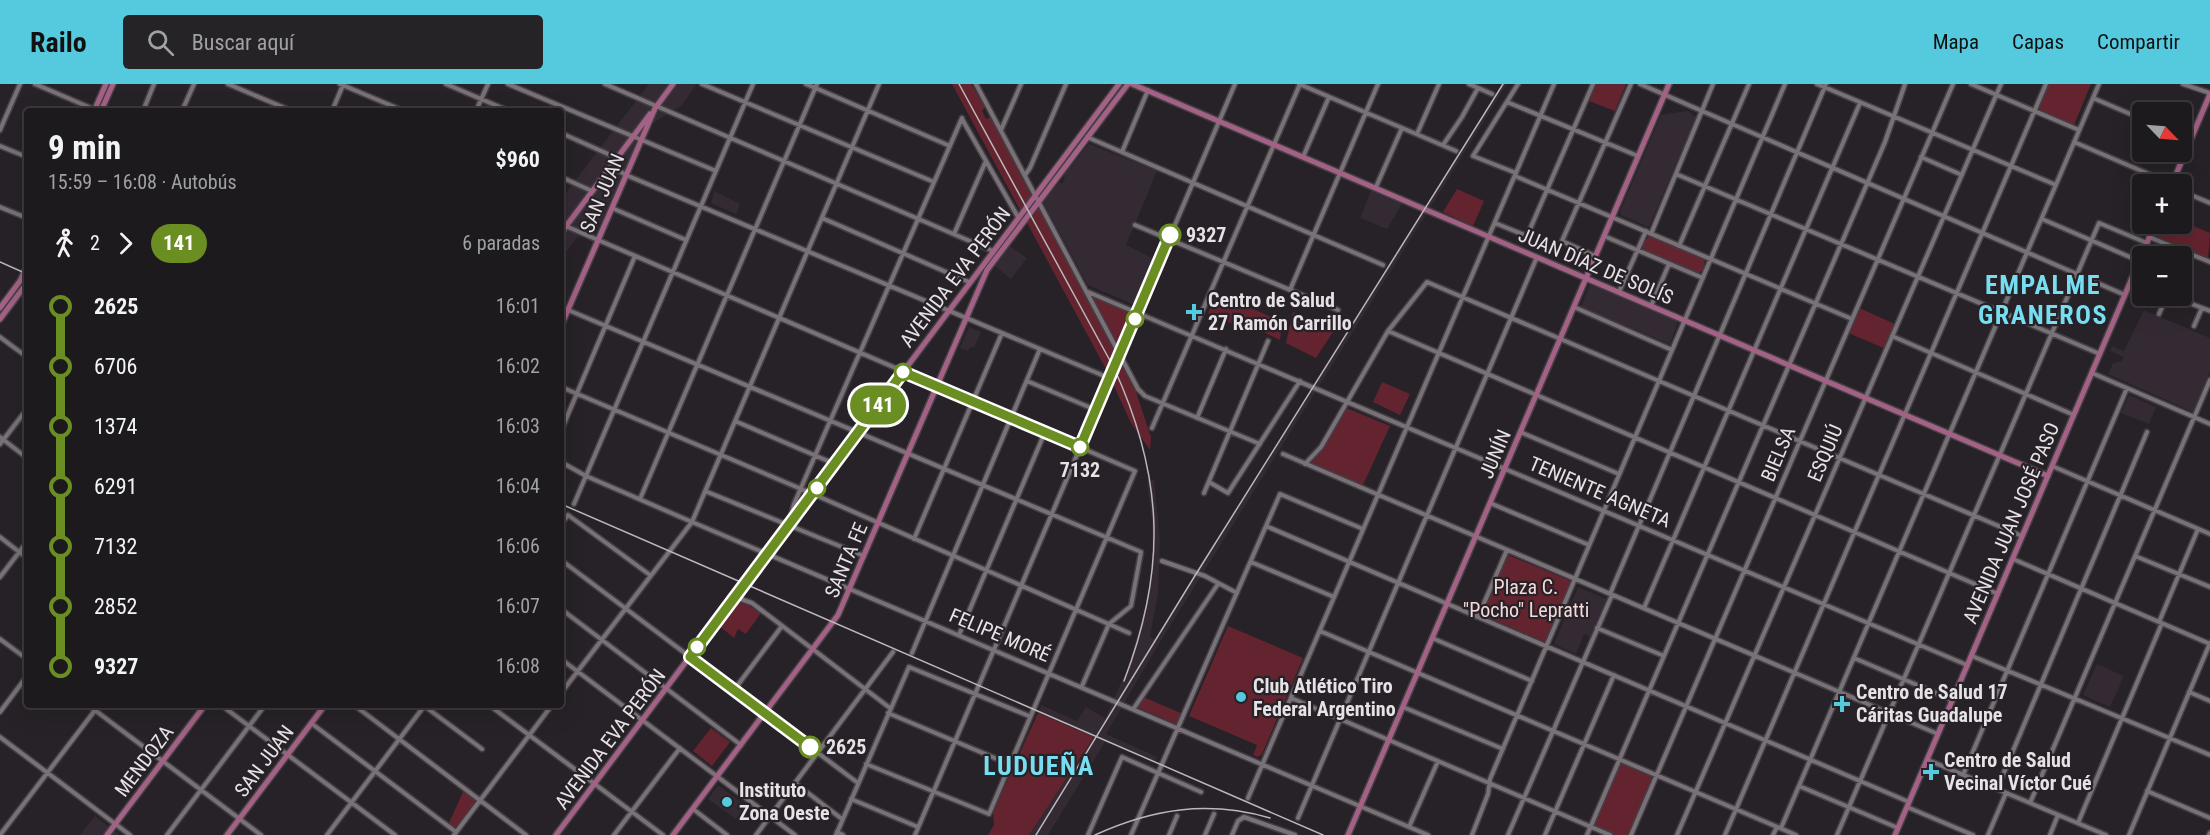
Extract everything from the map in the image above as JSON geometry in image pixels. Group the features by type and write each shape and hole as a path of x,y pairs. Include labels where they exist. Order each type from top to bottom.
{"main road":[{"path":"98,108 106,84"},
{"path":"99,108 113,84"},
{"path":"564,224 592,191 673,84"},
{"name":"AVENIDA EVA PERÓN","path":"991,264 1119,84"},
{"name":"AVENIDA EVA PERÓN","path":"556,835 813,494 969,282 1018,218 1130,84"},
{"name":"JUAN DÍAZ DE SOLÍS","path":"1130,84 1376,187 2048,476"},
{"name":"JUNÍN","path":"1348,835 1669,84"},
{"path":"2192,137 2210,94"},
{"name":"SAN JUAN","path":"564,319 656,106"},
{"name":"AVENIDA JUAN JOSÉ PASO","path":"2145,246 2151,234"},
{"name":"SANTA FE","path":"673,835 838,615 991,264"},
{"path":"0,308 24,272"},
{"name":"AVENIDA JUAN JOSÉ PASO","path":"1895,835 2131,279"},
{"path":"0,320 24,287"},
{"name":"MENDOZA","path":"107,835 203,708"},
{"name":"SAN JUAN","path":"227,835 323,708"}],"street":[{"path":"0,130 20,84"},
{"path":"35,84 90,108"},
{"path":"144,108 154,84"},
{"path":"184,108 194,84"},
{"path":"228,84 285,108"},
{"path":"333,108 342,84 397,108"},
{"path":"446,84 503,108"},
{"path":"478,108 488,84"},
{"path":"508,84 716,171"},
{"path":"607,84 783,163 993,251"},
{"path":"702,84 934,182"},
{"path":"574,504 753,84"},
{"path":"806,84 816,86 950,146"},
{"path":"564,689 692,522 879,84"},
{"path":"976,84 1138,389 1145,396 1260,444"},
{"path":"1001,130 1021,84"},
{"path":"1025,175 1066,84"},
{"path":"915,835 1235,84"},
{"path":"1152,428 1300,84 1456,150"},
{"path":"1290,290 1378,84"},
{"path":"1417,135 1439,84"},
{"path":"1469,84 1492,94"},
{"path":"1518,84 1473,156 1852,319"},
{"path":"1248,798 1554,84"},
{"path":"1495,223 1527,236 1593,84"},
{"path":"1595,256 1563,241 1631,84"},
{"path":"1640,84 2125,295"},
{"path":"1651,234 1713,84"},
{"path":"1679,246 1749,84"},
{"path":"1472,835 1503,749 1785,84"},
{"path":"1817,84 2056,185"},
{"path":"1587,835 1840,244 1905,84"},
{"name":"BIELSA","path":"1631,835 1953,84"},
{"path":"1971,84 2079,130"},
{"name":"ESQUIÚ","path":"1677,835 2001,84"},
{"path":"1725,835 2046,84"},
{"path":"1773,835 1779,828 1799,786 2099,84"},
{"path":"2183,84 2210,94"},
{"path":"640,499 816,86"},
{"path":"1508,835 1826,86"},
{"path":"1443,145 1478,88"},
{"path":"1122,152 1148,90"},
{"path":"1304,157 1329,97"},
{"path":"2093,98 2132,115"},
{"path":"1507,102 1638,156"},
{"path":"1644,608 1860,103"},
{"path":"789,525 815,455 962,118 1018,218"},
{"path":"1376,187 1402,128"},
{"path":"564,134 617,158"},
{"path":"1087,137 1314,233 1383,265"},
{"path":"2074,142 2149,174"},
{"path":"0,146 24,156"},
{"path":"1921,157 1962,175"},
{"path":"954,234 986,162"},
{"path":"611,166 626,175 1109,378"},
{"path":"1676,174 2100,354"},
{"path":"564,178 592,191"},
{"path":"2192,196 2210,203"},
{"path":"0,207 24,217"},
{"path":"612,208 686,240"},
{"path":"822,218 969,282"},
{"path":"2042,219 2132,258"},
{"path":"1837,835 2099,223 2210,262"},
{"path":"564,225 1135,471 988,814 866,764"},
{"path":"1135,225 1338,310"},
{"path":"1619,292 1646,231"},
{"path":"1604,236 1703,278"},
{"path":"564,424 635,256"},
{"path":"1298,818 1537,256"},
{"path":"1651,306 1669,264"},
{"path":"1305,464 1321,447 1389,331 1427,282 2022,536"},
{"name":"TENIENTE AGNETA","path":"1088,292 1138,311 1968,666"},
{"path":"2192,304 2210,311"},
{"path":"2159,314 2163,306"},
{"path":"1574,307 1672,350"},
{"path":"564,308 1141,552 1131,606 1109,624 1082,686"},
{"path":"2194,326 2202,308"},
{"path":"1389,331 1998,594"},
{"path":"915,539 1002,333"},
{"path":"1892,336 2074,415"},
{"path":"0,337 24,355"},
{"path":"1204,493 1268,341"},
{"path":"912,653 1040,349"},
{"path":"1197,418 1226,349"},
{"path":"2092,373 2210,424"},
{"path":"2030,803 2210,380"},
{"path":"1027,381 1096,410"},
{"path":"1209,482 1228,493 1300,381"},
{"path":"564,388 801,488 1129,633"},
{"path":"1963,775 2127,388"},
{"path":"0,444 24,413"},
{"path":"735,422 835,464"},
{"path":"959,635 1044,432"},
{"path":"1520,432 1619,474"},
{"path":"1997,789 2147,432"},
{"path":"2,439 24,456"},
{"path":"1283,454 1939,734"},
{"name":"FELIPE MORÉ","path":"564,464 586,476 692,522 1121,702 1428,835"},
{"path":"2052,466 2210,534"},
{"path":"705,491 864,556"},
{"path":"1131,835 1280,494 1363,530"},
{"path":"1490,503 1589,545"},
{"path":"564,520 568,514 650,575"},
{"path":"1266,526 1810,759 1973,835"},
{"path":"2078,824 2198,529"},
{"path":"0,537 24,556"},
{"path":"0,577 24,546"},
{"path":"1478,617 1507,550"},
{"path":"2135,555 2210,587"},
{"path":"2013,559 2210,643 2129,835"},
{"path":"1162,561 1205,576 1237,594"},
{"path":"564,562 858,783"},
{"path":"1251,562 1334,597"},
{"path":"1134,708 1218,584"},
{"path":"735,597 752,603 889,710 1009,764"},
{"path":"564,611 741,745"},
{"path":"734,690 782,626"},
{"path":"1597,628 1664,656"},
{"path":"1320,631 1796,835"},
{"path":"1432,638 1532,681"},
{"path":"0,646 2,640 24,657"},
{"path":"756,835 893,652"},
{"path":"1972,656 2210,755"},
{"path":"1854,658 1953,700"},
{"path":"564,661 795,835"},
{"path":"843,835 836,834 906,669 915,668 1029,716"},
{"path":"1545,835 1614,675"},
{"path":"0,712 24,680"},
{"path":"2189,692 2210,701"},
{"path":"1291,698 1610,835"},
{"path":"1403,707 1503,749"},
{"path":"92,708 261,835"},
{"path":"225,708 395,835"},
{"path":"167,835 263,708"},
{"path":"358,708 526,835"},
{"path":"327,835 422,708"},
{"path":"428,708 482,749"},
{"path":"493,708 663,835"},
{"path":"311,723 454,834 550,708"},
{"path":"0,835 95,710"},
{"path":"0,737 130,835"},
{"path":"614,835 680,748"},
{"path":"1088,835 1122,757 1201,792"},
{"path":"1928,760 2106,835"},
{"path":"1409,827 1438,761"},
{"path":"795,783 842,819"},
{"path":"1799,786 1898,828"},
{"path":"2147,791 2210,818"},
{"path":"1988,835 2006,793"},
{"path":"851,799 918,827"},
{"path":"693,809 727,835"},
{"path":"1205,835 1214,814"},
{"path":"2050,835 2058,815"},
{"path":"1169,835 1177,816"},
{"path":"1232,835 1241,818 1248,817 1295,835"}],"shaded area":[{"path":"649,84 697,84 681,106 643,129 598,228 587,225 564,254 564,195"},
{"path":"1502,84 1507,84 1160,642 1106,734 1157,757 1155,763 1105,742 1048,835 1029,835 1094,737 1038,713 1041,705 1077,721 1086,707 1105,718 1127,670 1147,601 1153,560 1152,519 1147,480 1154,480 1160,541 1158,593 1150,637 1155,639"},
{"path":"1687,111 1696,117 1649,227 1621,215 1620,212 1661,115"},
{"path":"1089,144 1157,171 1126,245 1154,259 1136,303 1132,304 1088,285 1043,202 1059,182 1062,184 1065,177 1063,176"},
{"path":"714,191 740,204 736,214 711,203"},
{"path":"1371,191 1402,204 1387,229 1360,218"},
{"path":"1010,246 1027,258 1011,279 995,266"},
{"path":"1590,284 1678,321 1670,344 1581,307"},
{"path":"2144,310 2210,338 2210,372 2193,412 2108,374 2113,363 2122,361 2124,357 2110,351 2112,346 2124,351"},
{"path":"969,327 981,332 974,348 970,347 968,351 960,348"},
{"path":"2129,395 2156,407 2149,424 2121,413"},
{"path":"1578,587 1606,599 1590,637 1584,634 1576,654 1554,644"},
{"path":"2097,664 2124,676 2110,707 2083,695"},
{"name":"Instituto Zona Oeste","path":"718,785 746,806 736,819 708,799"},
{"path":"95,816 119,835 80,835"}],"green space":[{"path":"952,84 971,84 985,107 982,111 986,119 991,117 1136,392 1151,437 1150,450 1131,423 1107,371"},
{"path":"1596,84 1626,84 1615,111 1589,101"},
{"path":"2049,84 2091,84 2074,125 2038,109"},
{"path":"1457,189 1484,201 1473,226 1443,212"},
{"path":"2192,226 2210,233 2208,258 2192,251 2192,246 2179,246 2158,237 2159,234 2192,234"},
{"path":"1650,235 1705,259 1703,271 1697,273 1644,251 1642,245"},
{"path":"1094,295 1132,312 1120,343 1116,341 1092,297"},
{"path":"1215,297 1240,309 1242,304 1282,322 1280,340 1238,320 1235,325 1208,313"},
{"path":"1857,307 1897,325 1886,349 1846,332"},
{"path":"1293,312 1333,332 1316,358 1286,343"},
{"path":"1382,382 1410,394 1400,415 1373,402"},
{"path":"1344,407 1390,426 1363,485 1309,463 1324,448"},
{"name":"Plaza C. \"Pocho\" Lepratti","path":"1508,555 1571,581 1545,642 1482,615"},
{"path":"736,601 761,613 746,634 738,629 734,638 718,625"},
{"name":"Club Atlético Tiro Federal Argentino","path":"1228,626 1303,658 1262,754 1258,757 1253,755 1257,745 1189,716"},
{"path":"1143,697 1183,714 1178,725 1137,707"},
{"path":"1038,713 1094,737 1029,835 988,835 994,825 993,812"},
{"path":"711,728 730,742 712,766 693,751"},
{"path":"1620,759 1657,775 1631,835 1610,835 1591,827"},
{"path":"464,790 477,800 454,830 448,825"}],"railway":[{"path":"959,84 1114,368 1131,408 1143,447 1154,523 1153,561 1148,600 1124,681"},
{"path":"1036,835 1196,574 1503,84"},
{"path":"0,262 24,273"},
{"path":"564,505 1323,835"},
{"path":"1095,835 1138,819 1180,810 1224,809 1270,818"}],"bus line":[{"name":"141","path":"810,747 690,657 903,372 1080,447 1170,235"}],"place":[{"name":"9327","path":"1170,235"},
{"name":"Centro de Salud 27 Ramón Carrillo","path":"1194,312"},
{"name":"7132","path":"1080,447"},
{"name":"Club Atlético Tiro Federal Argentino","path":"1241,697"},
{"name":"Centro de Salud 17 Cáritas Guadalupe","path":"1842,704"},
{"name":"2625","path":"810,747"},
{"name":"Centro de Salud Vecinal Víctor Cué","path":"1931,772"},
{"name":"Instituto Zona Oeste","path":"727,802"}],"district":[{"name":"EMPALME GRANEROS","path":"2043,300"},
{"name":"LUDUEÑA","path":"1039,766"}]}
